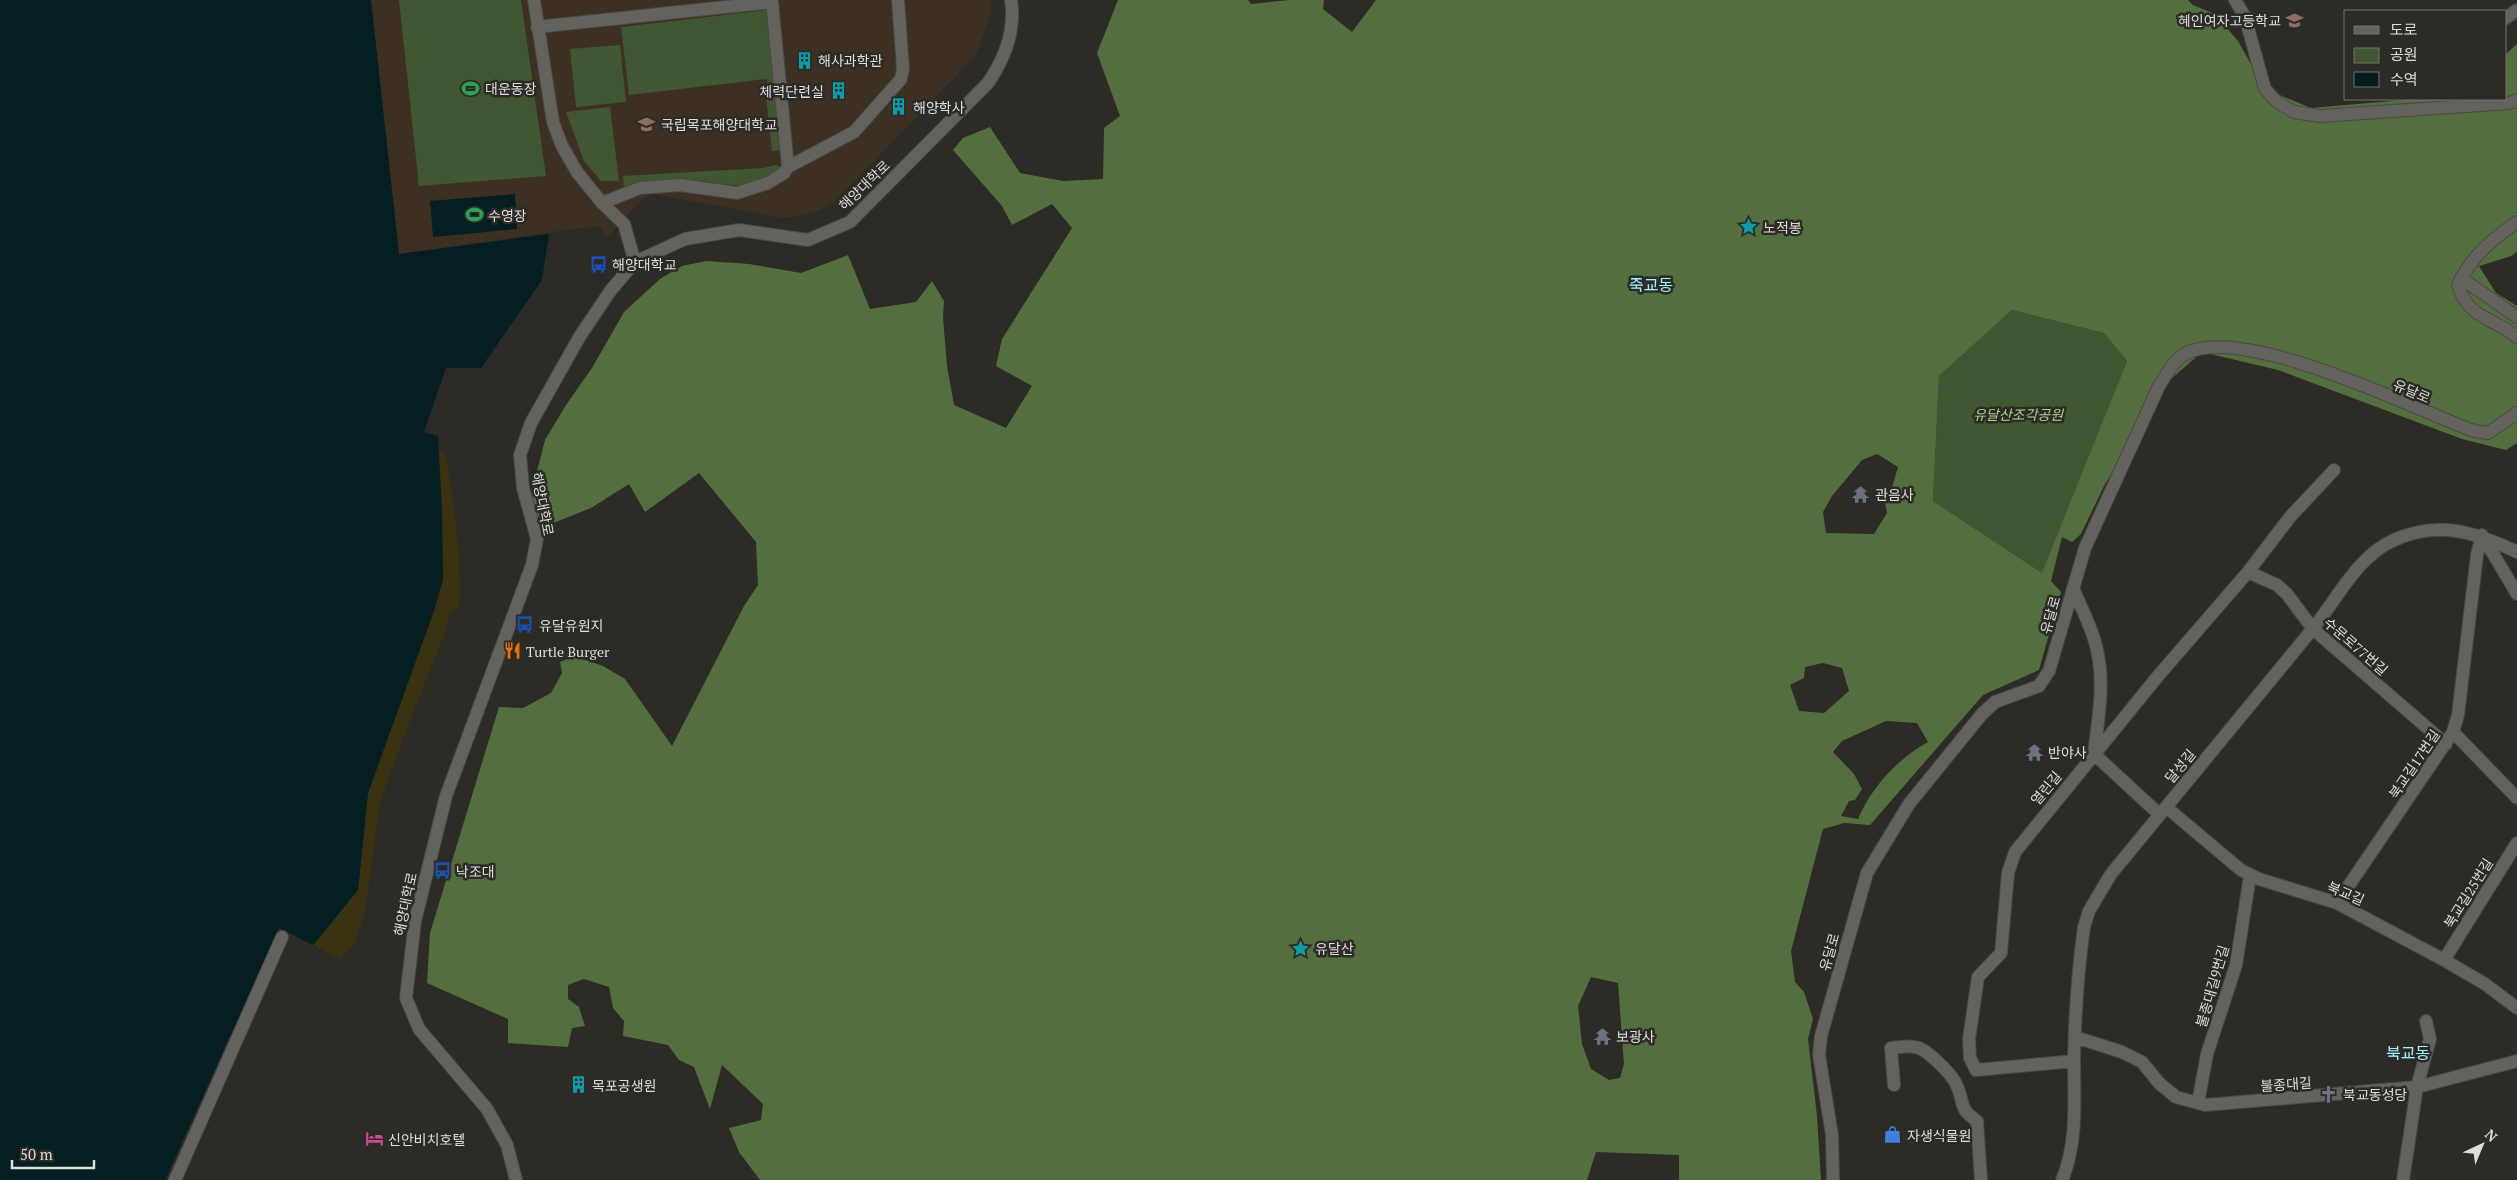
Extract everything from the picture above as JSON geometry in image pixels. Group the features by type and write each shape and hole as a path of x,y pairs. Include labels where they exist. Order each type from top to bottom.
{"street":[{"path":"534,0 537,27 556,130 562,146 577,172 602,203 624,224 635,262"},
{"path":"602,203 640,188 680,185 737,193 768,183 788,167 854,132 901,79 903,68 898,0"},
{"name":"해양대학로","path":"516,1180 507,1145 487,1109 419,1029 406,998 408,964 415,921 446,796 532,565 537,539 523,488 520,455 531,423 580,336 611,290 635,262 685,239 739,230 808,240 850,222 988,83 1001,62 1009,42 1012,25 1011,0"},
{"path":"2235,0 2244,17 2265,89 2277,102 2294,112 2320,116 2510,103 2517,100"},
{"path":"537,27 772,2 788,167"},
{"path":"2517,222 2484,247 2458,285 2463,300 2474,312 2517,337"},
{"path":"2461,278 2517,317"},
{"name":"유달로","path":"1833,1180 1832,1135 1820,1055 1821,1036 1867,873 1910,804 1982,714 1995,702 2039,686 2050,671 2085,548 2159,386 2174,364 2185,354 2221,346 2272,356 2332,373 2474,432 2488,433 2517,413"},
{"name":"열린길","path":"2074,1061 1976,1070 1970,1058 1969,1039 1978,977 2001,953 2008,873 2015,852 2094,754 2248,572 2290,517 2334,470"},
{"name":"달성길","path":"2062,1180 2070,1151 2074,1119 2074,1061 2080,954 2089,911 2111,874 2313,629 2367,556 2393,540 2422,529 2460,531 2482,535 2517,552"},
{"path":"2482,535 2517,594"},
{"name":"북교길17번길","path":"2337,903 2453,732 2458,715 2477,555 2482,535"},
{"name":"수문로77번길","path":"2248,572 2277,585 2287,594 2313,629 2446,744"},
{"path":"2073,588 2097,648 2100,667 2094,754"},
{"path":"2453,732 2517,798"},
{"name":"북교길","path":"2094,754 2163,811 2250,876 2337,903 2444,960 2485,984 2517,1008"},
{"name":"북교길25번길","path":"2444,960 2517,843"},
{"name":"불종대길9번길","path":"2198,1103 2207,1054 2236,965 2250,876"},
{"path":"176,1180 282,937"},
{"path":"2402,1180 2417,1087 2430,1039 2426,1021"},
{"name":"불종대길","path":"2075,1037 2122,1052 2142,1062 2159,1084 2176,1098 2205,1105 2378,1092 2417,1087 2517,1061"},
{"path":"1894,1085 1891,1048 1911,1046 1923,1050 1949,1073 1958,1086 1962,1108 1965,1113 1977,1121 1981,1180"}],"shaded area":[{"name":"국립목포해양대학교","path":"371,0 990,0 991,12 976,55 835,202 817,211 794,217 779,217 653,194 642,199 607,238 600,227 579,228 399,254"}],"green space":[{"name":"대운동장","path":"399,0 521,0 546,176 419,186"},
{"path":"1118,0 1248,0 1251,4 1289,0 1324,0 1323,9 1352,32 1376,0 2188,0 2193,5 2215,14 2238,41 2265,89 2311,108 2403,100 2507,100 2507,53 2517,44 2517,252 2511,256 2479,266 2496,293 2517,306 2517,443 2506,450 2462,439 2278,370 2202,352 2165,384 2104,486 2081,534 2072,542 2062,537 2051,581 2061,592 2039,670 1983,695 1870,825 1844,823 1823,829 1791,951 1795,982 1804,992 1813,1019 1808,1039 1817,1116 1821,1180 1679,1180 1679,1155 1596,1152 1587,1180 760,1180 739,1152 729,1128 761,1120 763,1104 722,1065 710,1109 694,1067 679,1060 668,1045 623,1036 624,1021 613,1008 609,987 584,979 568,985 568,999 579,1007 585,1026 572,1028 568,1047 508,1043 508,1019 427,983 430,933 499,707 523,708 551,693 562,673 560,662 574,656 603,666 625,679 672,746 744,606 758,585 756,542 699,473 645,512 629,484 591,508 553,523 531,513 531,495 545,440 566,405 592,368 624,312 660,279 682,266 706,261 749,264 801,273 848,255 870,309 916,302 932,281 944,301 943,318 947,366 954,405 1006,428 1032,386 996,366 1002,339 1072,228 1052,204 1012,225 1002,206 953,150 963,138 990,127 1020,173 1063,181 1103,179 1104,128 1120,116 1097,53","holes":["2012,310 2104,333 2127,361 2042,573 1933,501 1939,376","1877,454 1898,467 1891,491 1884,496 1887,513 1874,534 1826,533 1823,512 1832,496 1862,460","1823,663 1842,668 1849,691 1824,713 1799,711 1790,685 1804,678 1805,667","1886,721 1917,723 1928,742 1906,757 1887,774 1871,795 1858,819 1841,816 1849,801 1855,800 1862,789 1854,774 1833,752 1842,741","1591,977 1618,983 1624,1064 1620,1078 1609,1080 1591,1069 1582,1044 1578,1006"]},
{"path":"766,10 775,87 768,88 767,79 629,95 621,27"},
{"path":"620,45 626,102 576,107 570,49"},
{"path":"766,97 775,97 777,99 783,150 772,151"},
{"path":"610,107 619,181 601,181 584,161 566,112"},
{"path":"777,165 780,167 771,175 744,184 734,185 696,180 677,180 624,188 623,176 763,168"},
{"name":"유달산조각공원","path":"2012,310 2104,333 2127,361 2043,574 1933,501 1939,376"}],"sand":[{"path":"439,452 445,452 454,510 458,548 459,607 450,611 447,627 380,802 365,912 355,943 340,959 313,945 358,890 368,793 443,580"}],"water":[{"path":"0,0 371,0 399,254 549,234 542,280 481,368 446,368 424,432 438,436 443,580 434,611 368,793 358,890 313,945 279,928 165,1180 0,1180"},
{"name":"수영장","path":"515,194 517,229 433,237 430,201"}],"place":[{"name":"혜인여자고등학교","path":"2295,20"},
{"name":"해사과학관","path":"804,60"},
{"name":"대운동장","path":"471,88"},
{"name":"체력단련실","path":"838,91"},
{"name":"해양학사","path":"899,107"},
{"name":"국립목포해양대학교","path":"647,124"},
{"name":"수영장","path":"474,215"},
{"name":"노적봉","path":"1749,227"},
{"name":"해양대학교","path":"598,264"},
{"name":"관음사","path":"1861,494"},
{"name":"유달유원지","path":"525,625"},
{"name":"Turtle Burger","path":"512,651"},
{"name":"반야사","path":"2034,752"},
{"name":"낙조대","path":"442,871"},
{"name":"유달산","path":"1301,948"},
{"name":"보광사","path":"1602,1036"},
{"name":"목포공생원","path":"578,1085"},
{"name":"북교동성당","path":"2329,1094"},
{"name":"자생식물원","path":"1893,1135"},
{"name":"신안비치호텔","path":"374,1139"}],"district":[{"name":"죽교동","path":"1651,285"},
{"name":"북교동","path":"2408,1053"}]}
